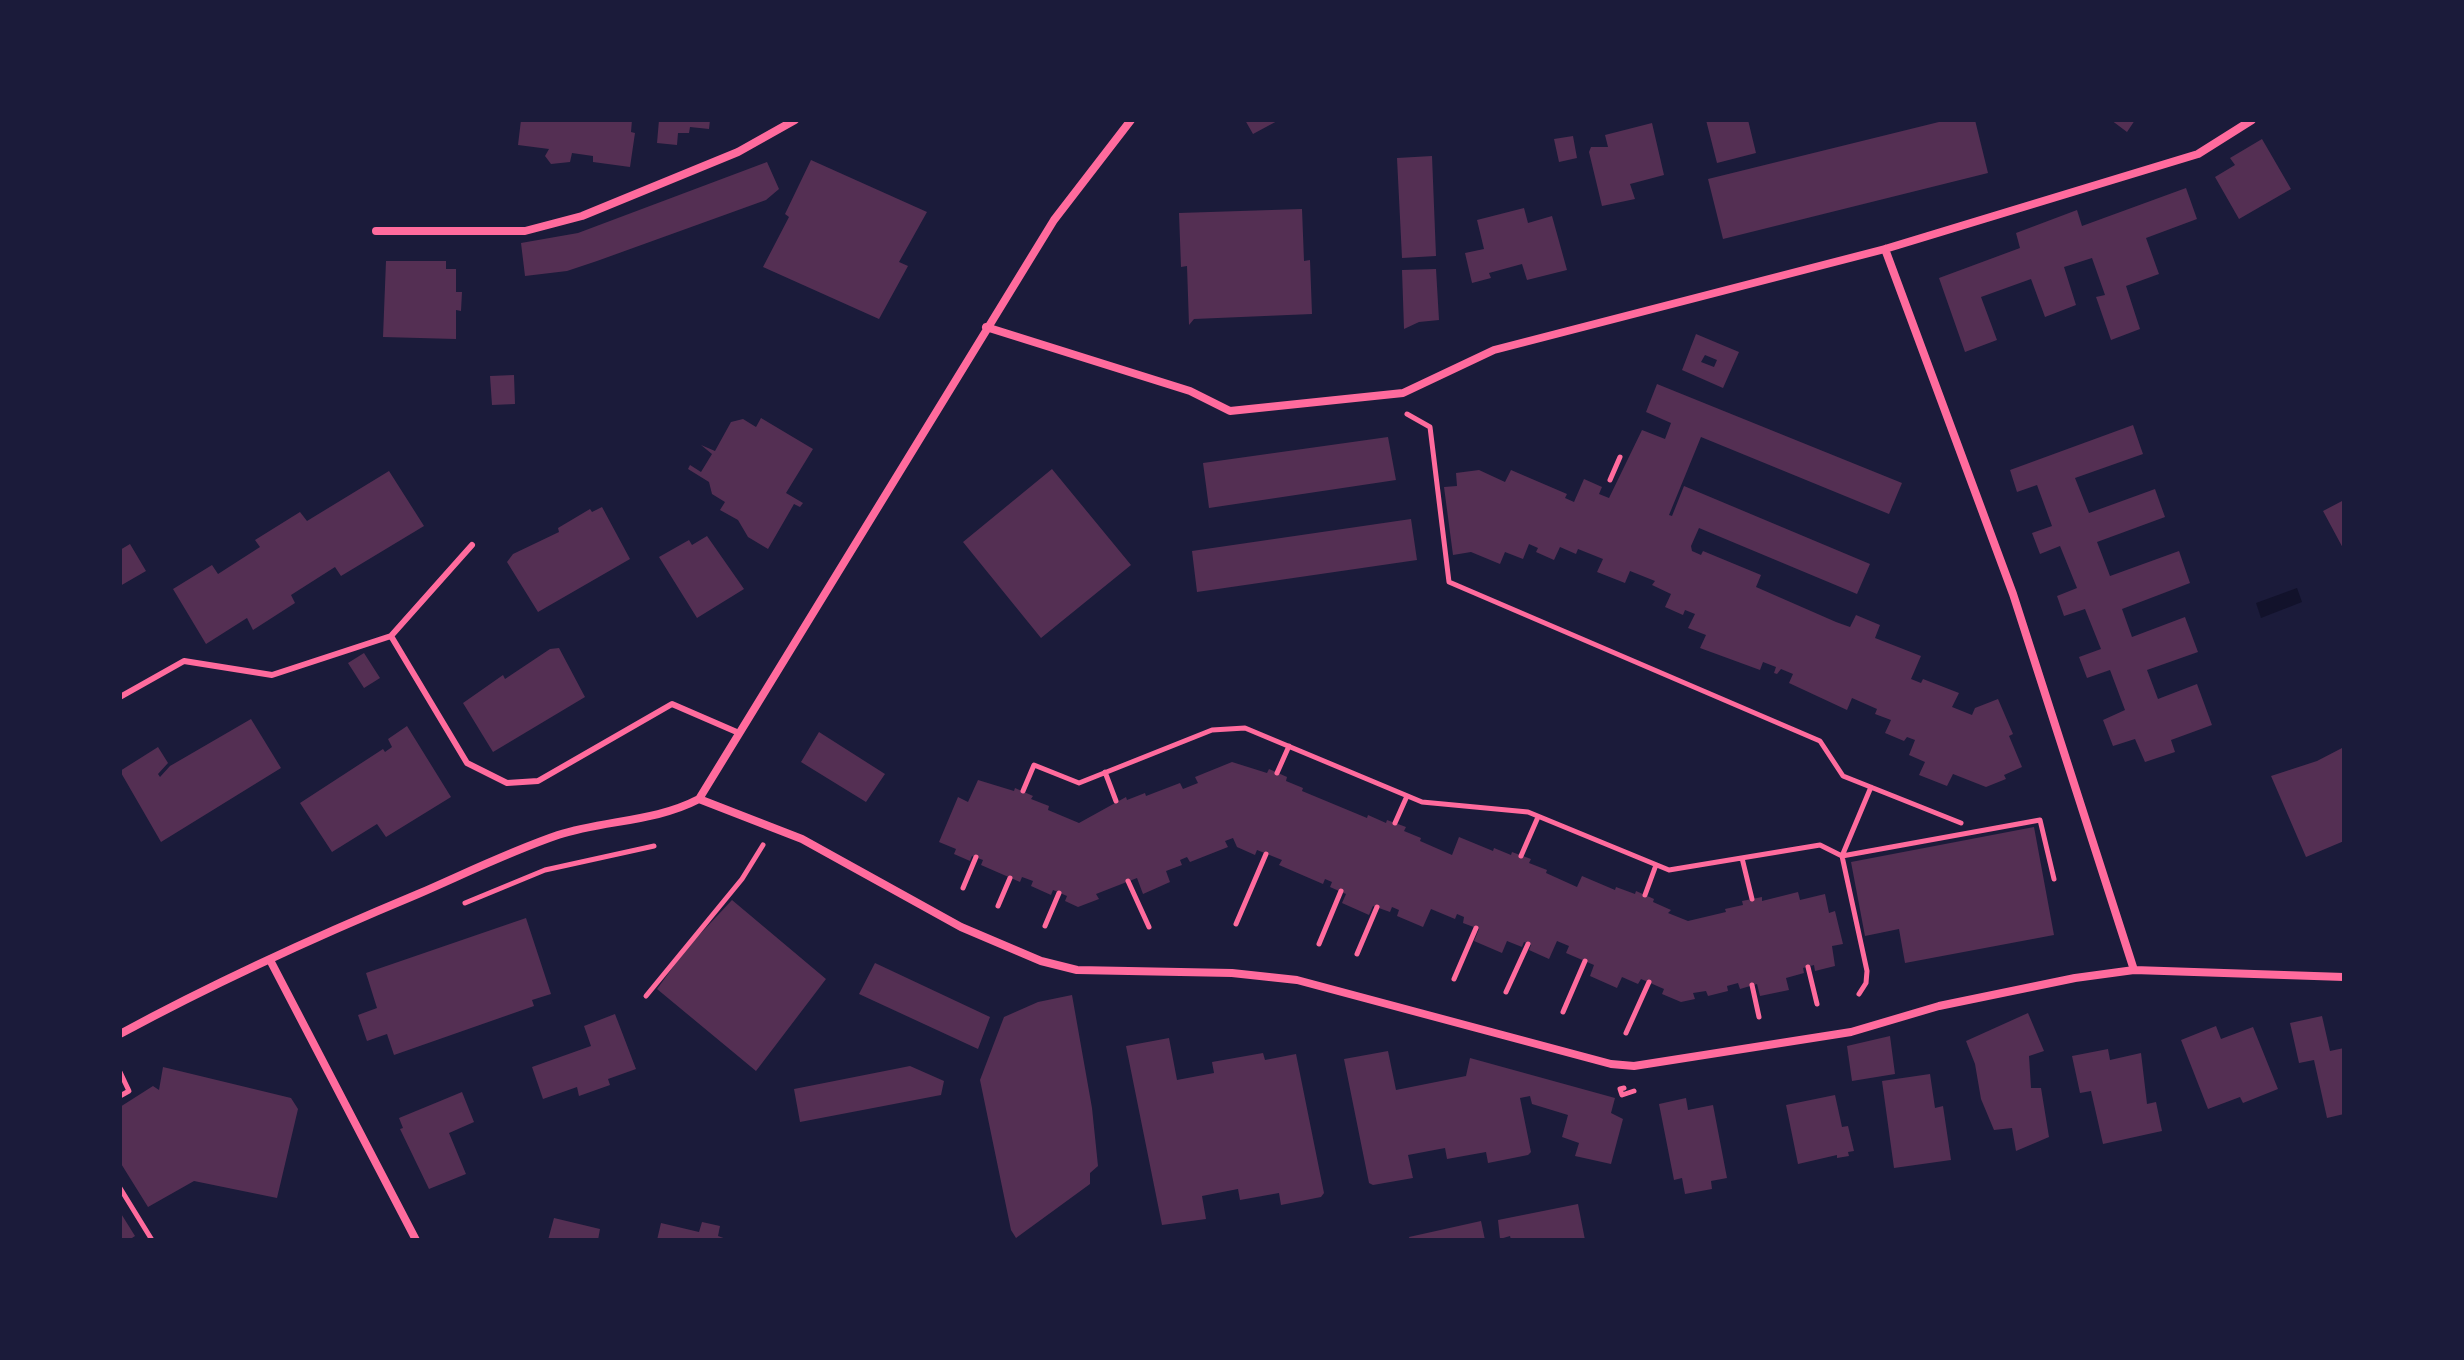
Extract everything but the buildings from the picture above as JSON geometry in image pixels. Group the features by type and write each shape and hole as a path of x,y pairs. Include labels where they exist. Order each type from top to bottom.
{"street":[{"path":"376,231 525,231 582,216 738,152 795,120"},
{"path":"120,1034 270,960 558,835 632,817 654,817 699,799 1054,220 1131,120"},
{"path":"986,327 1190,391 1230,411 1403,393 1494,350 1885,249 2198,154 2252,120"},
{"path":"1885,249 2013,594 2134,970"},
{"path":"699,799 802,839 961,927 1041,961 1077,970 1232,973 1297,980 1611,1064 1634,1066 1851,1032 1939,1006 2075,978 2134,970 2344,977"},
{"path":"270,960 416,1240"}],"lane":[{"path":"120,697 184,661 272,675 391,636 472,545"},
{"path":"391,636 467,763 507,783 538,781 672,704 739,733"}],"path":[{"path":"1406,413 1430,427 1449,582 1820,741 1843,776 1961,823"},
{"path":"1610,480 1620,457"},
{"path":"1023,791 1034,765 1079,783 1212,730 1245,728 1422,802 1528,812 1669,870 1820,845 1842,856 2040,820 2054,879"},
{"path":"1277,773 1289,746"},
{"path":"1105,772 1116,801"},
{"path":"1859,994 1866,983 1867,971 1842,856 1871,787"},
{"path":"1395,823 1407,796"},
{"path":"1521,856 1538,817"},
{"path":"465,903 545,870 654,846"},
{"path":"1236,924 1266,854"},
{"path":"963,888 976,857"},
{"path":"1742,858 1752,899"},
{"path":"646,996 757,860"},
{"path":"1645,895 1656,865"},
{"path":"998,906 1010,878"},
{"path":"1128,881 1149,927"},
{"path":"1319,944 1341,891"},
{"path":"1045,926 1059,893"},
{"path":"1357,954 1377,907"},
{"path":"1454,979 1476,928"},
{"path":"1506,992 1528,944"},
{"path":"1563,1012 1585,961"},
{"path":"1808,967 1817,1004"},
{"path":"1626,1033 1649,982"},
{"path":"1752,985 1759,1017"},
{"path":"120,1072 129,1091 120,1096"},
{"path":"120,1188 152,1240"}],"shaded area":[{"path":"2297,588 2302,602 2261,618 2256,603"}]}
